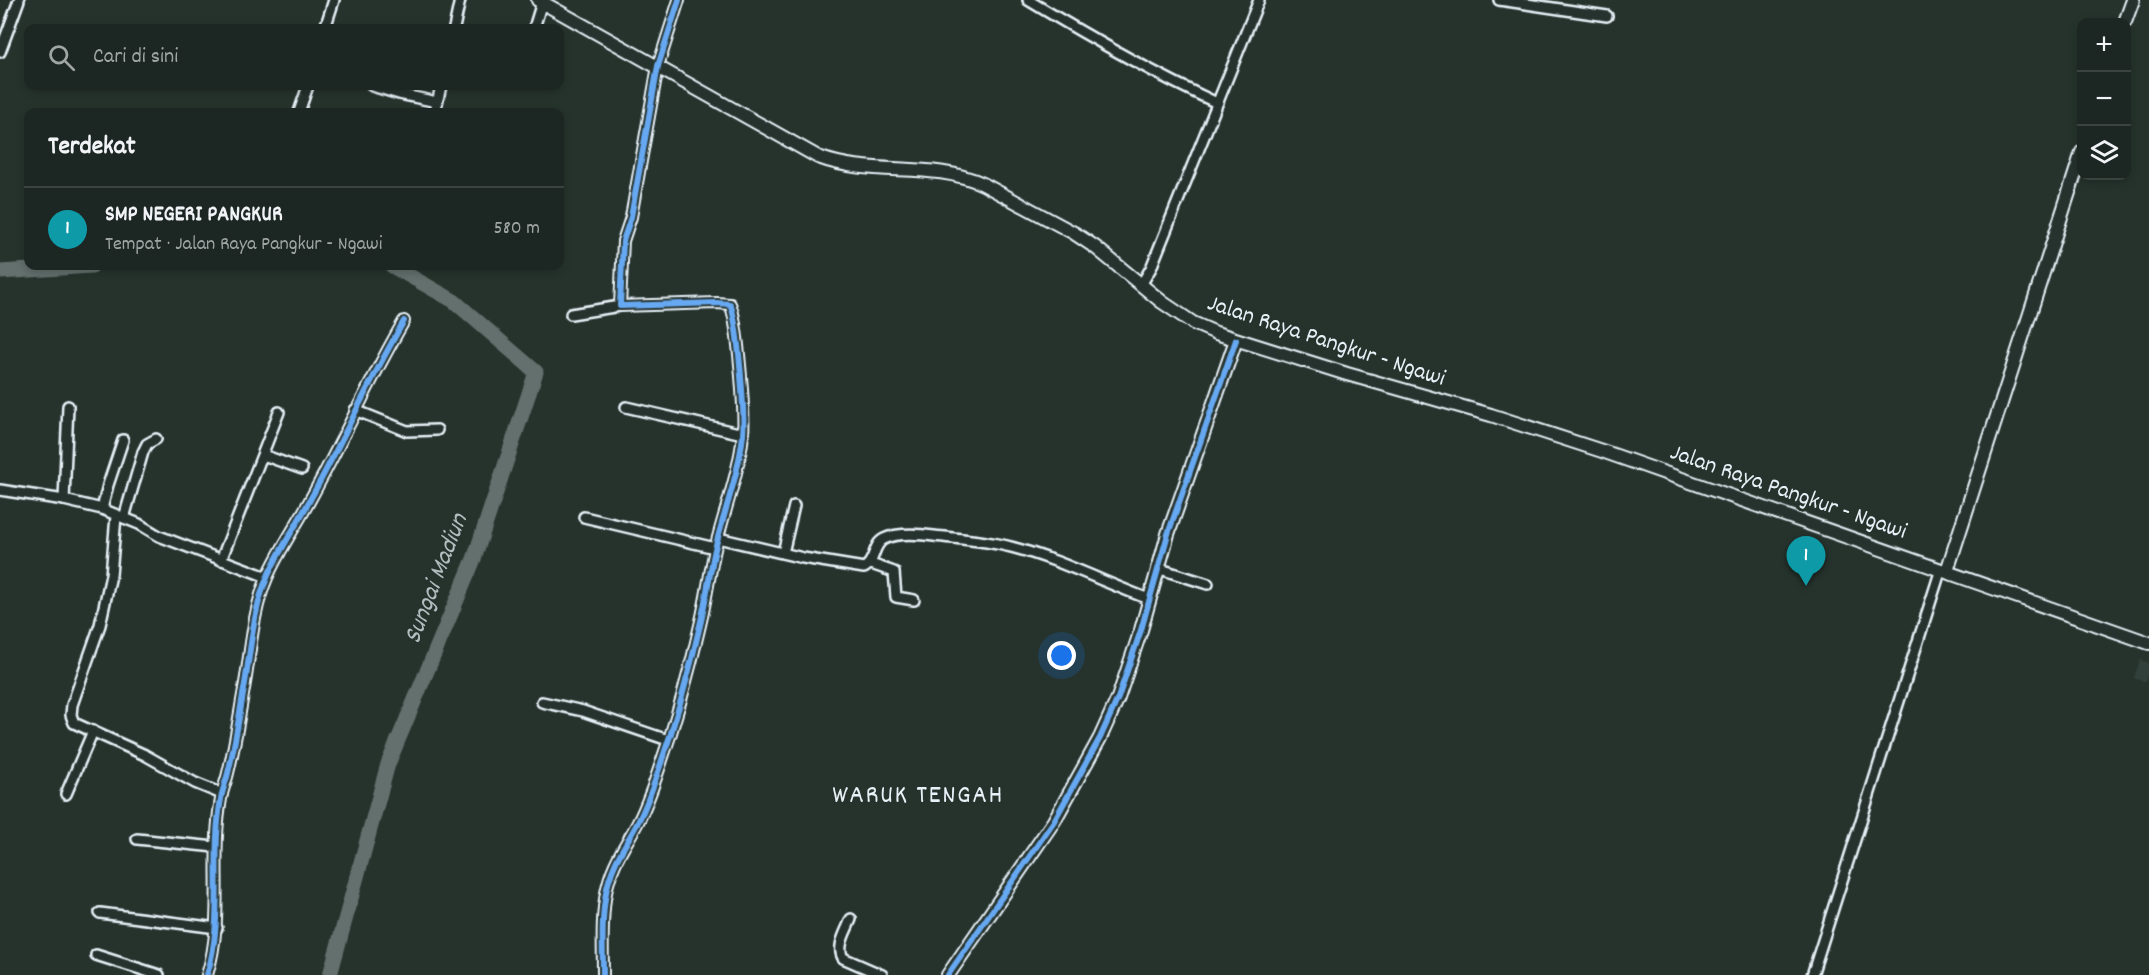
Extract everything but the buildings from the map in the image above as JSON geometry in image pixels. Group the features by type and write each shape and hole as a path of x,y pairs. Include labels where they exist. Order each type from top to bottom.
{"main road":[{"path":"2127,18 2133,0"},
{"name":"Jalan Raya Pangkur - Ngawi","path":"540,1 818,156 861,168 944,171 983,184 1074,233 1162,302 1193,323 1236,340 1554,435 2149,643"},
{"path":"1944,570 2077,167"},
{"path":"948,975 1054,821 1100,738 1118,698 1157,568 1236,340"}],"street":[{"path":"0,52 19,0"},
{"path":"326,24 334,0"},
{"path":"455,24 460,0"},
{"path":"620,306 623,241 631,217 658,66 679,0"},
{"path":"1028,0 1099,43 1217,103"},
{"path":"1141,285 1151,268 1259,0"},
{"path":"1499,0 1607,16"},
{"path":"535,24 540,1"},
{"path":"300,108 307,90"},
{"path":"386,90 437,102"},
{"path":"436,108 440,90"},
{"path":"571,314 620,306 730,304 733,313 743,410 740,453 716,543 701,621 668,740 637,823 623,846 611,874 606,894 603,914 603,975"},
{"path":"207,975 214,952 217,928 218,880 215,848 222,794 237,728 258,604 267,577 404,321"},
{"path":"64,500 68,406"},
{"path":"626,407 743,434"},
{"path":"355,410 407,431 437,430"},
{"path":"221,560 279,412"},
{"path":"156,439 147,444 143,452 120,517 100,625 72,705 71,715 74,723 145,755 195,783 222,794"},
{"path":"102,509 123,440"},
{"path":"263,455 302,469"},
{"path":"0,490 64,500 102,509 140,524 159,536 267,577"},
{"path":"783,553 794,506"},
{"path":"584,517 716,543 864,568 871,564 879,542 885,538 910,535 955,537 991,543 1033,554 1149,599"},
{"path":"871,564 894,572 896,597 914,600"},
{"path":"1157,568 1208,584"},
{"path":"1812,975 1944,570"},
{"path":"542,702 583,711 668,740"},
{"path":"66,794 93,731"},
{"path":"137,839 215,848"},
{"path":"100,913 217,928"},
{"path":"851,919 840,946 840,954 843,958 882,975"},
{"path":"96,955 159,975"}],"shaded area":[{"path":"2140,660 2149,663 2145,682 2134,678"}],"waterway":[{"name":"Sungai Madiun","path":"0,272 31,270"},
{"name":"Sungai Madiun","path":"330,975 388,764 474,559 536,372 454,301 399,270"}],"cycle path":[{"path":"603,975 603,913 608,883 618,857 646,804 677,714 697,639 716,545 735,477 743,435 740,368 736,328 730,304 620,306 623,241 631,217 658,66 679,0"},
{"path":"207,975 215,931 217,843 221,799 233,752 255,618 262,591 277,557 306,508 404,321"},
{"path":"948,975 1054,821 1100,738 1118,698 1141,630 1168,534 1236,340"}],"place":[{"name":"SMP NEGERI PANGKUR","path":"1806,586"}],"district":[{"name":"WARUK TENGAH","path":"918,796"}]}
